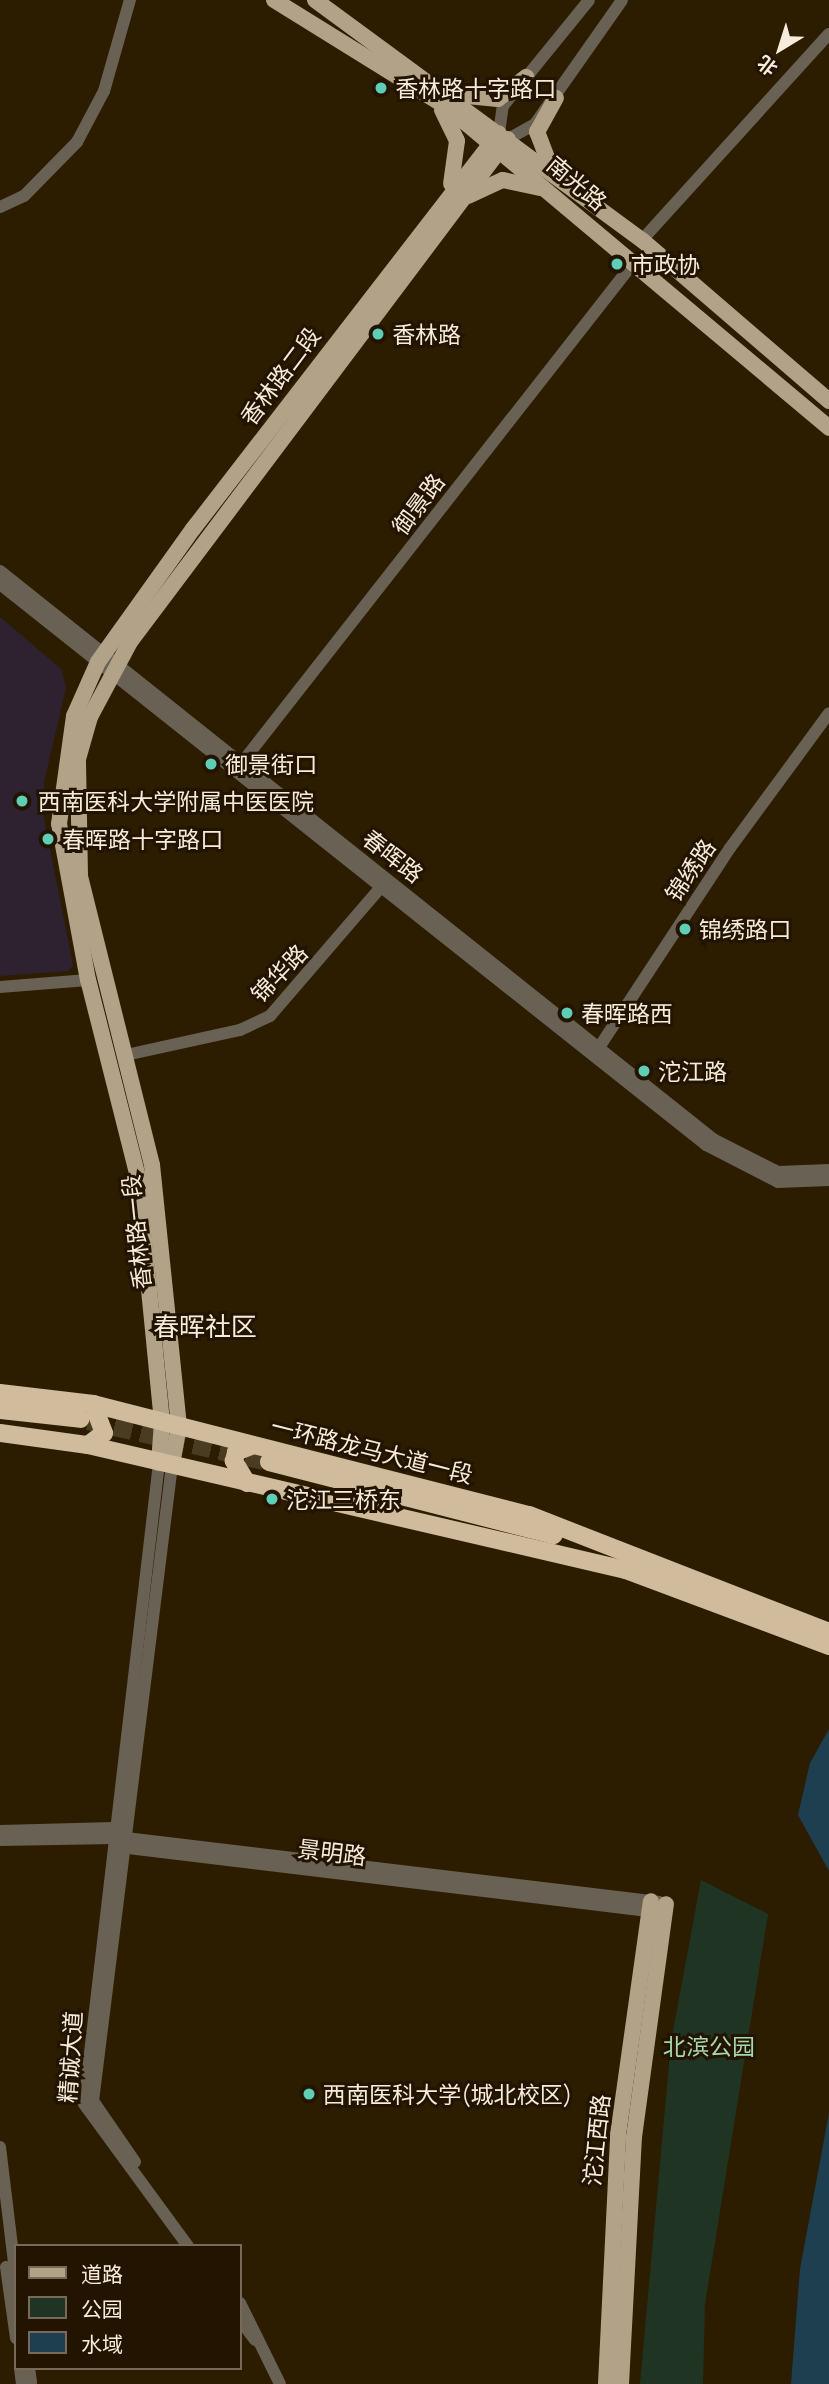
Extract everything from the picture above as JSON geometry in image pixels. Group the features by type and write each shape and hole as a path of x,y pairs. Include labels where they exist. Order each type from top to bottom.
{"highway":[{"name":"一环路龙马大道一段","path":"0,1393 93,1404 529,1515 631,1564 720,1595"},
{"path":"0,1419 104,1433 93,1404"},
{"path":"0,1410 83,1431"},
{"name":"一环路龙马大道一段","path":"0,1433 83,1431 166,1464 631,1564"},
{"path":"247,1483 234,1461 236,1452 253,1445"},
{"path":"267,1468 631,1564"},
{"path":"720,1595 829,1632"},
{"path":"720,1595 829,1646"}],"main road":[{"name":"南光路","path":"274,0 433,91"},
{"name":"南光路","path":"315,0 562,190 642,240 829,401"},
{"path":"433,91 487,101 509,93 526,77"},
{"path":"433,91 449,117 457,141 452,200 503,180 526,181 562,190"},
{"path":"556,98 541,120 538,142 562,190"},
{"name":"香林路二段","path":"108,662 499,140"},
{"name":"南光路","path":"562,190 634,262 829,428"},
{"name":"香林路一段","path":"108,662 74,716 58,802 63,860 88,980 138,1177 170,1424"},
{"name":"香林路一段","path":"108,662 78,759 75,835 89,919 152,1165 170,1424 166,1464"},
{"name":"沱江西路","path":"606,2384 618,2135 658,1908"},
{"name":"沱江西路","path":"621,2384 634,2137 658,1908"}],"street":[{"path":"0,208 24,196 77,142 104,91 130,0"},
{"path":"499,140 503,106 589,0"},
{"path":"499,140 535,124 556,98 622,0"},
{"path":"642,240 829,34"},
{"name":"御景路","path":"238,768 634,262"},
{"name":"春晖路","path":"0,571 238,768 596,1052 706,1145 762,1171"},
{"name":"春晖路","path":"0,584 108,662"},
{"name":"锦绣路","path":"596,1052 722,859 829,713"},
{"name":"锦华路","path":"125,1053 240,1030 270,1016 383,881"},
{"path":"0,987 88,980"},
{"path":"762,1171 799,1174 829,1170"},
{"path":"762,1171 798,1184 829,1180"},
{"name":"香林路一段","path":"118,1835 166,1464"},
{"name":"景明路","path":"0,1831 118,1835 658,1908"},
{"path":"118,1835 123,1851"},
{"name":"景明路","path":"0,1840 118,1835"},
{"name":"精诚大道","path":"118,1835 84,2104 187,2244"},
{"name":"景明路","path":"123,1851 658,1908"},
{"name":"精诚大道","path":"123,1851 94,2108 197,2244"},
{"path":"0,2147 14,2262"},
{"path":"0,2214 14,2323"},
{"path":"242,2307 280,2384"},
{"path":"242,2323 264,2351"},
{"path":"20,2370 22,2384 31,2382 29,2370"}],"shaded area":[{"name":"西南医科大学附属中医医院","path":"0,617 61,669 66,688 44,782 44,819 73,965 68,971 0,976"}],"green space":[{"name":"北滨公园","path":"701,1880 768,1914 705,2304 703,2384 640,2384 671,2042"}],"water":[{"path":"829,1729 829,1871 798,1815 810,1763"},
{"path":"829,2113 829,2384 791,2384 800,2269"}],"tunnel":[{"path":"88,1421 269,1462"}],"place":[{"name":"香林路十字路口","path":"381,88"},
{"name":"市政协","path":"617,264"},
{"name":"香林路","path":"378,334"},
{"name":"御景街口","path":"211,764"},
{"name":"西南医科大学附属中医医院","path":"22,801"},
{"name":"春晖路十字路口","path":"48,839"},
{"name":"锦绣路口","path":"685,929"},
{"name":"春晖路西","path":"567,1013"},
{"name":"沱江路","path":"644,1071"},
{"name":"沱江三桥东","path":"272,1499"},
{"name":"西南医科大学(城北校区)","path":"309,2094"}],"district":[{"name":"春晖社区","path":"205,1327"}]}
